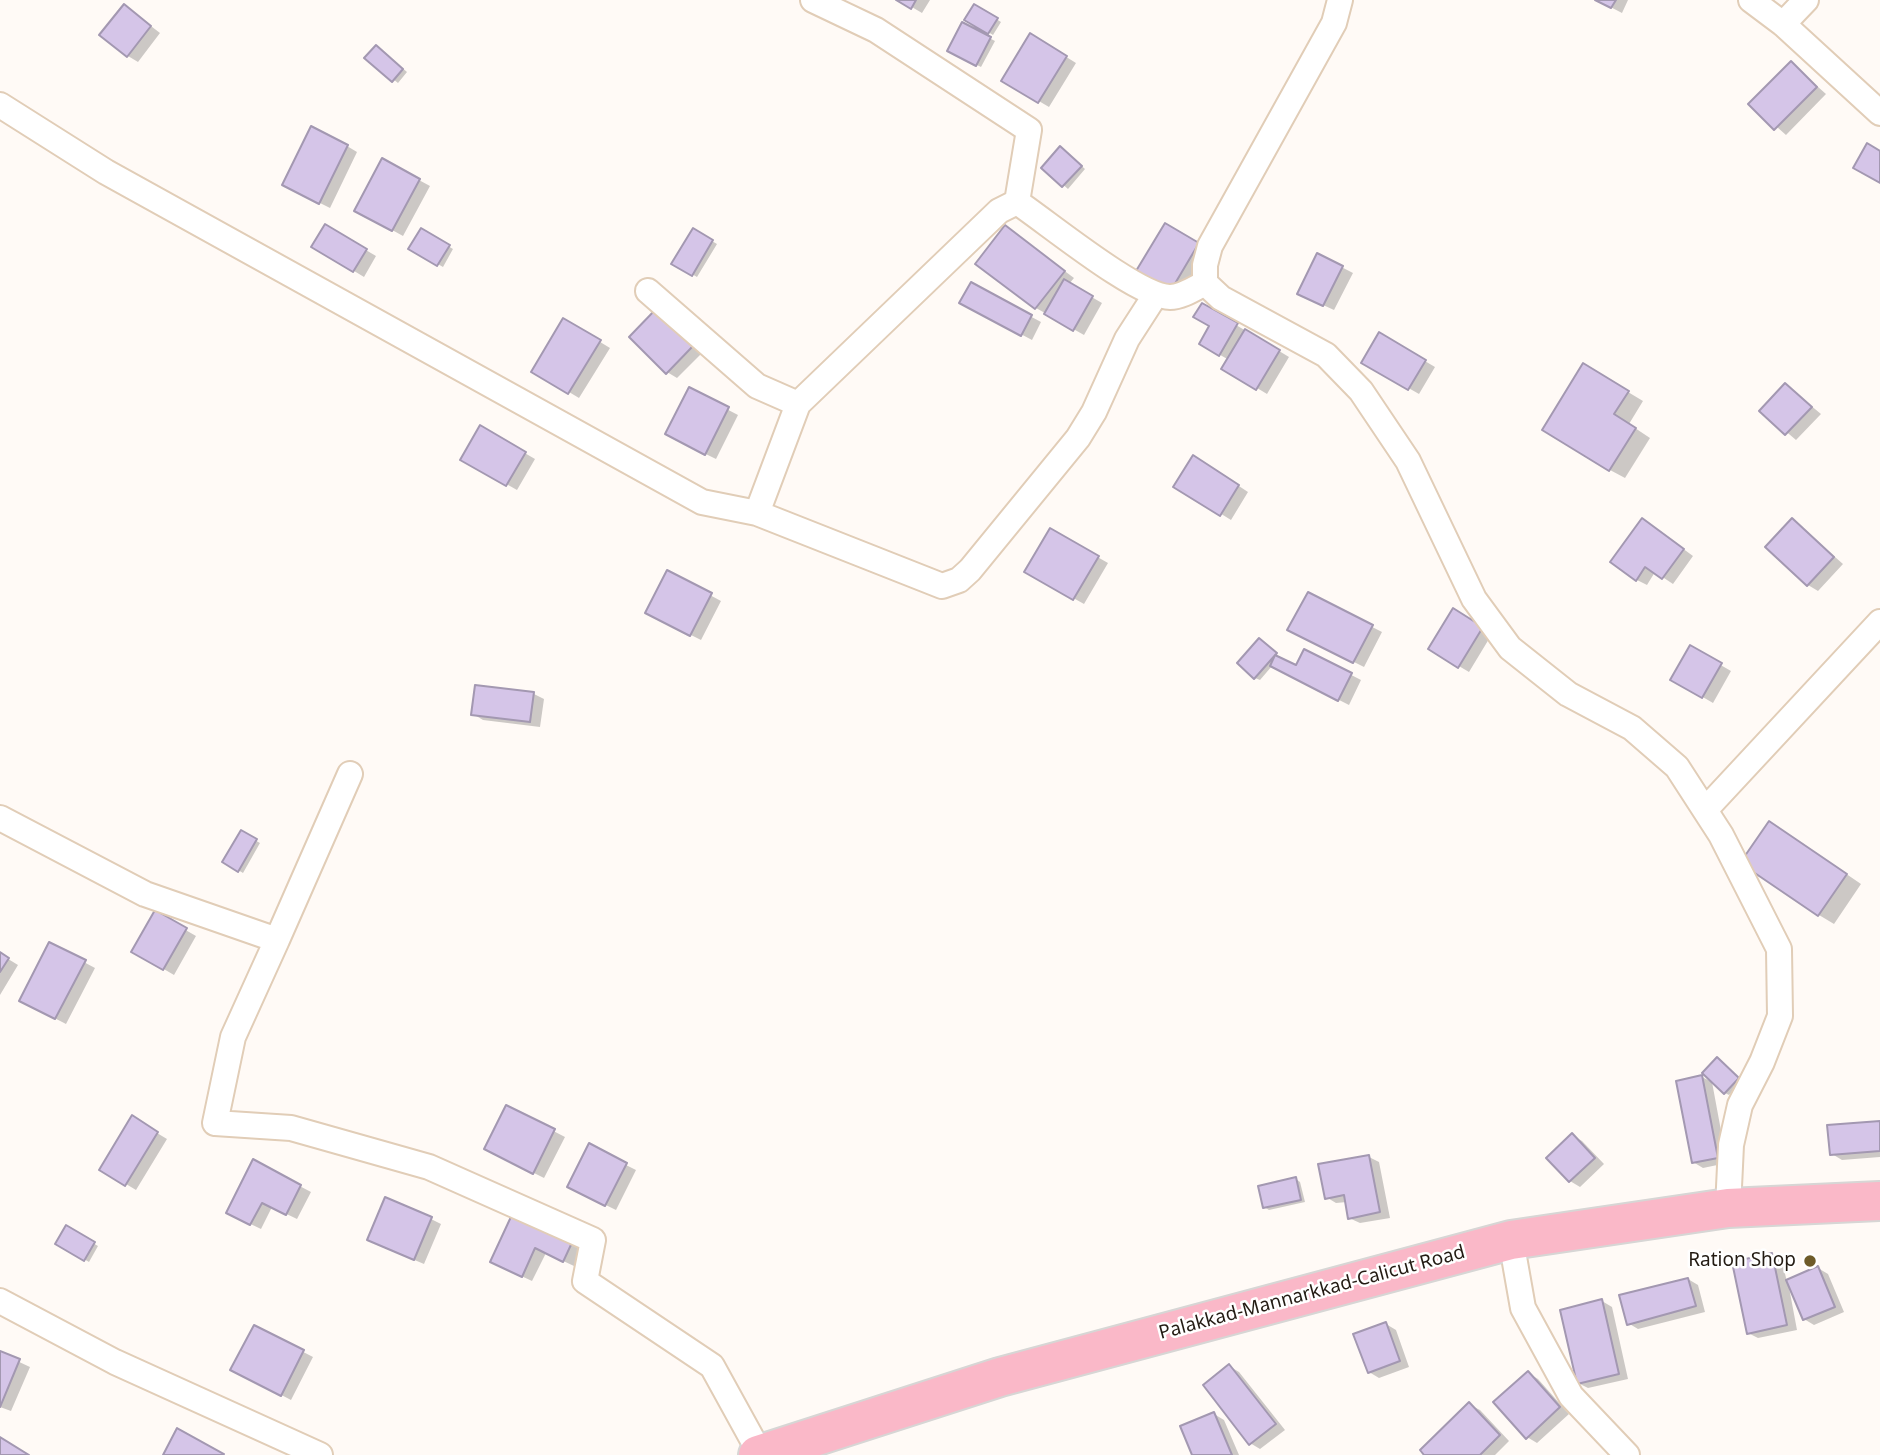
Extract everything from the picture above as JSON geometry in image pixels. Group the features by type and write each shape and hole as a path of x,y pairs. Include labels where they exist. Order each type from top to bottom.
{"highway":[{"name":"Palakkad-Mannarkkad-Calicut Road","path":"760,1455 1000,1377 1511,1240 1728,1208 1880,1201"}],"street":[{"path":"813,0 876,30 1029,130 1017,202"},
{"path":"1340,0 1334,23 1210,246 1205,265 1205,282 1221,298 1326,355 1361,391 1408,461 1474,599 1510,649 1569,694 1632,728 1677,767 1721,835 1779,950 1780,1016 1762,1062 1740,1105 1731,1145 1728,1208"},
{"path":"1751,0 1783,24 1880,113"},
{"path":"1783,24 1806,0"},
{"path":"0,105 106,172 702,502 757,513 942,586 959,580 1078,438 1094,412 1127,339 1156,294"},
{"path":"1017,202 1131,281 1156,294 1171,297 1205,282"},
{"path":"757,513 798,404 999,211 1017,202"},
{"path":"648,291 757,386 798,404"},
{"path":"1705,810 1880,622"},
{"path":"350,774 233,1037 215,1123 291,1128 429,1167 593,1240 585,1281 712,1366 760,1455"},
{"path":"0,818 145,894 276,940"},
{"path":"1511,1240 1523,1308 1571,1396 1627,1455"},
{"path":"0,1301 115,1362 320,1455"}],"building":[{"path":"896,0 916,0 911,9"},
{"path":"1595,0 1616,0 1611,8"},
{"path":"124,4 151,26 127,57 99,35"},
{"path":"974,4 998,18 988,34 964,20"},
{"path":"962,22 991,37 976,66 947,51"},
{"path":"1030,33 1067,56 1038,103 1001,81"},
{"path":"376,45 403,69 392,82 364,58"},
{"path":"1791,61 1817,87 1774,130 1748,104"},
{"path":"311,126 348,145 319,204 282,185"},
{"path":"1867,143 1880,151 1880,183 1853,168"},
{"path":"1060,146 1082,166 1062,187 1041,168"},
{"path":"382,158 420,179 392,231 354,211"},
{"path":"1165,223 1199,243 1170,292 1136,271"},
{"path":"325,224 367,249 353,272 311,247"},
{"path":"1005,225 1065,271 1035,309 975,264"},
{"path":"421,228 450,245 437,266 408,249"},
{"path":"693,228 713,240 692,276 671,264"},
{"path":"1317,253 1343,266 1323,306 1297,294"},
{"path":"1064,279 1093,296 1073,331 1044,314"},
{"path":"971,282 1032,315 1021,336 959,303"},
{"path":"1202,303 1238,323 1219,356 1199,344 1209,326 1193,317"},
{"path":"656,309 693,346 666,374 629,337"},
{"path":"563,318 601,340 568,394 531,372"},
{"path":"1245,329 1280,350 1256,390 1221,369"},
{"path":"1379,332 1426,360 1408,390 1361,363"},
{"path":"1583,363 1629,391 1614,414 1636,428 1609,471 1542,430"},
{"path":"1785,383 1812,407 1785,435 1759,411"},
{"path":"689,387 729,407 705,455 665,434"},
{"path":"480,425 526,452 506,486 460,460"},
{"path":"1193,455 1239,485 1220,516 1173,487"},
{"path":"1642,518 1684,549 1662,579 1645,567 1636,581 1610,562"},
{"path":"1792,518 1834,557 1807,586 1765,547"},
{"path":"1050,528 1099,556 1073,600 1024,572"},
{"path":"667,570 712,593 690,636 645,613"},
{"path":"1308,592 1373,625 1353,663 1287,630"},
{"path":"1453,608 1483,627 1458,668 1428,649"},
{"path":"1259,638 1277,653 1254,679 1237,663"},
{"path":"1690,645 1722,663 1702,698 1670,680"},
{"path":"1304,649 1352,673 1338,701 1270,666 1275,655 1296,665"},
{"path":"475,685 534,692 530,722 471,715"},
{"path":"1769,821 1847,874 1818,916 1740,863"},
{"path":"241,830 257,839 238,872 222,862"},
{"path":"155,910 187,928 163,970 131,952"},
{"path":"49,942 86,960 55,1019 19,1001"},
{"path":"0,952 9,958 0,972"},
{"path":"1717,1057 1739,1078 1724,1094 1702,1073"},
{"path":"1702,1075 1718,1158 1692,1163 1676,1081"},
{"path":"506,1105 555,1129 533,1174 484,1149"},
{"path":"132,1115 158,1132 125,1186 99,1170"},
{"path":"1880,1121 1880,1151 1830,1155 1827,1125"},
{"path":"1572,1133 1595,1158 1569,1182 1546,1158"},
{"path":"589,1143 627,1163 605,1206 567,1187"},
{"path":"1369,1155 1380,1212 1348,1219 1344,1195 1325,1199 1318,1164"},
{"path":"253,1159 301,1185 286,1215 262,1203 250,1225 226,1213"},
{"path":"1296,1177 1301,1200 1263,1208 1258,1186"},
{"path":"385,1197 432,1217 414,1260 367,1240"},
{"path":"516,1206 576,1234 563,1262 535,1248 522,1277 490,1262"},
{"path":"66,1225 95,1242 84,1261 55,1244"},
{"path":"1772,1253 1787,1325 1747,1334 1732,1262"},
{"path":"1818,1266 1835,1307 1803,1320 1786,1280"},
{"path":"1688,1278 1696,1306 1627,1325 1619,1295"},
{"path":"1602,1299 1619,1374 1577,1384 1560,1310"},
{"path":"1386,1322 1400,1361 1368,1373 1353,1334"},
{"path":"254,1325 304,1350 281,1396 230,1370"},
{"path":"0,1351 20,1359 0,1407"},
{"path":"1229,1364 1276,1424 1249,1445 1203,1385"},
{"path":"1528,1371 1560,1407 1526,1439 1493,1402"},
{"path":"1469,1402 1500,1435 1480,1455 1424,1455 1420,1450"},
{"path":"1214,1412 1232,1455 1192,1455 1180,1426"},
{"path":"177,1428 224,1454 163,1455"},
{"path":"0,1437 29,1455 0,1455"}],"place":[{"name":"Ration Shop","path":"1810,1261"}]}
